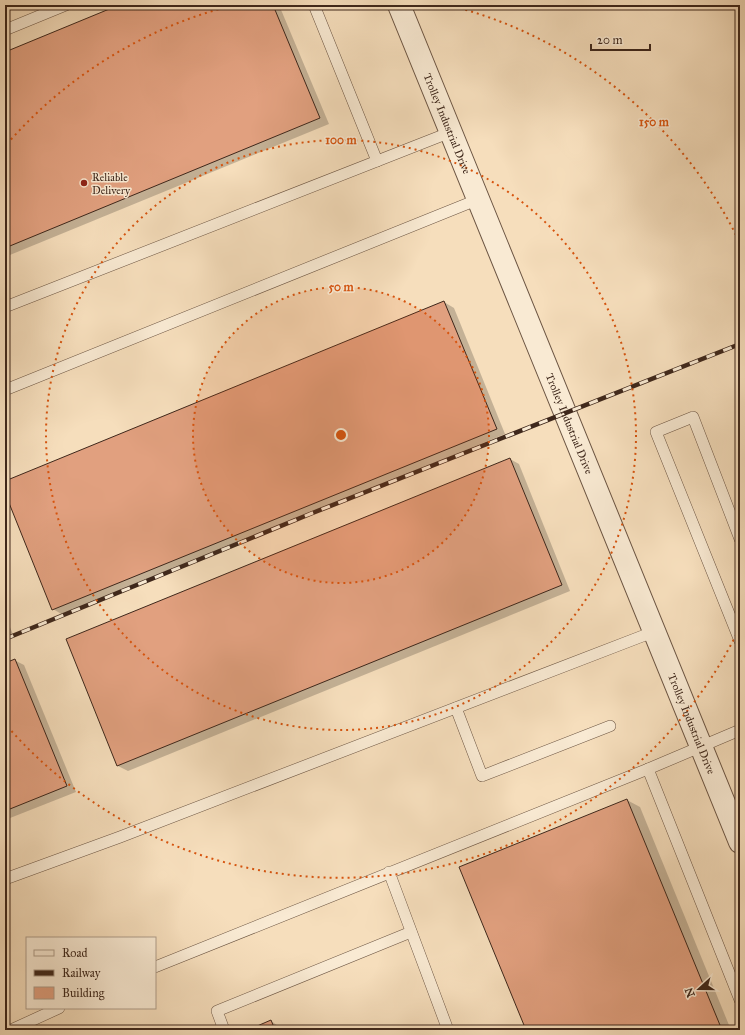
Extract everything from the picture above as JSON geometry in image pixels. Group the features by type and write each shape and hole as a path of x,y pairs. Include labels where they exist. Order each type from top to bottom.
{"street":[{"name":"Trolley Industrial Drive","path":"399,5 567,414 653,632 701,747 734,809 740,842"}],"lane":[{"path":"5,30 66,5"},
{"path":"314,5 377,161"},
{"path":"5,307 451,132"},
{"path":"5,390 479,199"},
{"path":"740,539 693,417 656,432 740,640"},
{"path":"5,879 653,632"},
{"path":"456,708 482,776 610,726"},
{"path":"156,966 648,769 740,730"},
{"path":"648,769 740,1000"},
{"path":"390,872 448,1030"},
{"path":"224,1030 218,1011 411,932"},
{"path":"11,1030 57,1009"}],"building":[{"name":"Reliable Delivery","path":"119,5 273,5 320,118 5,248 5,52"},
{"path":"444,301 497,429 52,610 5,493 5,481"},
{"path":"510,458 562,585 117,766 66,639"},
{"path":"15,659 67,786 5,811 5,663"},
{"path":"627,799 722,1030 526,1030 459,867"},
{"path":"271,1020 275,1030 248,1030"}],"railway":[{"path":"5,639 310,514 740,344"}],"place":[{"name":"Reliable Delivery","path":"84,183"}]}
